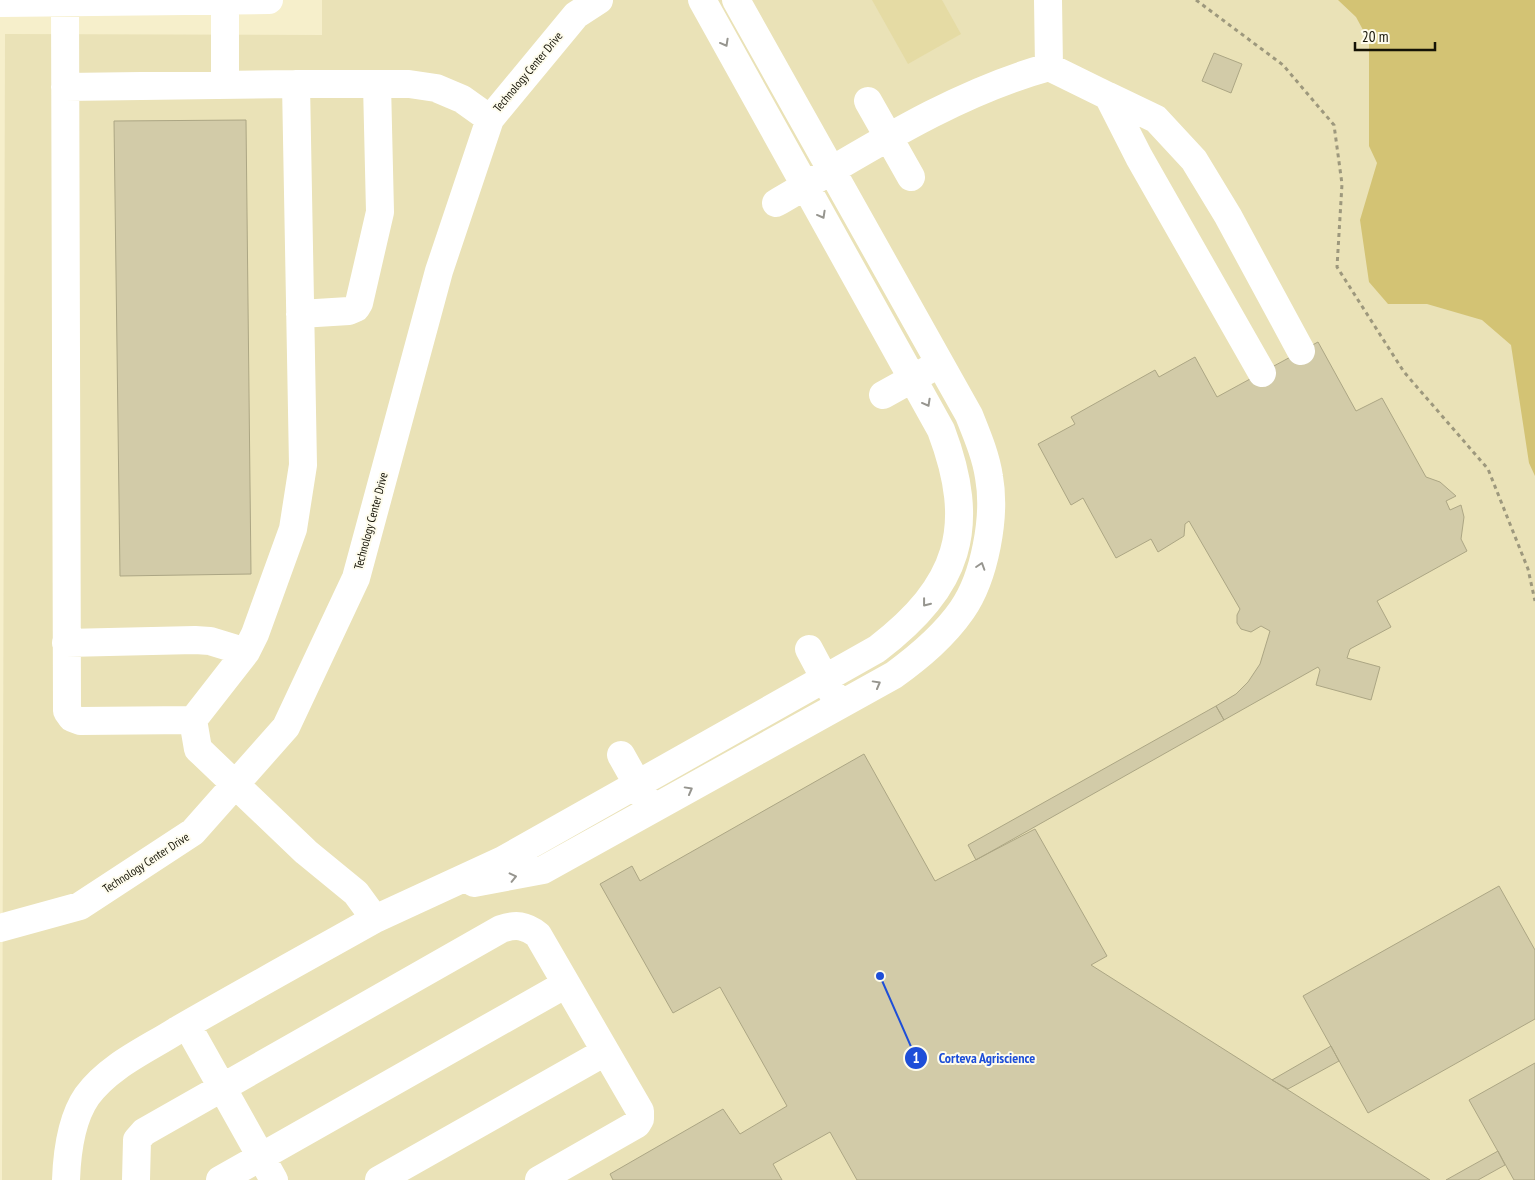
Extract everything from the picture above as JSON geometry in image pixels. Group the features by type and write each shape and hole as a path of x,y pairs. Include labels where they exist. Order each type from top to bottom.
{"street":[{"path":"225,0 225,84"},
{"path":"0,2 269,0"},
{"name":"Technology Center Drive","path":"0,928 80,906 193,832 286,727 356,578 439,271 490,119 576,15 599,0"},
{"path":"66,1180 67,1158 78,1115 87,1096 120,1065 187,1025 376,919 503,860 877,649 918,614 936,591 948,566 957,537 960,510 958,482 942,430 702,0"},
{"path":"448,886 492,882 543,870 894,675 920,656 942,635 964,608 979,573 988,544 992,512 990,478 982,446 969,415 736,0"},
{"path":"1048,0 1049,67"},
{"path":"65,1 66,710 72,718 80,721 193,720"},
{"path":"776,202 888,138 961,100 1014,76 1049,67 1156,119 1194,160 1228,216 1301,351"},
{"path":"65,87 225,84 409,84 436,88 462,99 490,119"},
{"path":"296,84 303,465 293,529 255,634 246,652 193,720 198,749 306,852 356,892 376,919"},
{"path":"300,314 349,311 356,308 359,303 380,212 377,84"},
{"path":"1108,96 1140,157 1262,373"},
{"path":"868,101 911,178"},
{"path":"883,395 940,363"},
{"path":"66,643 195,640 210,641 246,652"},
{"path":"809,649 839,706"},
{"path":"622,755 652,811"},
{"path":"136,1180 136,1140 144,1132 501,929 515,925 529,928 538,935 640,1111 640,1119 637,1124 540,1180"},
{"path":"220,1180 566,984"},
{"path":"187,1025 274,1180"},
{"path":"379,1180 605,1052"}],"path":[{"path":"1196,0 1283,65 1334,125 1342,184 1338,267 1404,372 1488,469 1528,569 1535,601"}],"shaded area":[{"path":"322,0 1535,0 1535,1180 2,1180 5,34 322,35"},
{"path":"872,0 942,0 961,34 908,64"},
{"path":"1338,0 1535,0 1535,476 1529,463 1511,345 1482,320 1427,304 1388,304 1369,282 1360,220 1377,163 1369,146 1369,41 1356,17"}],"building":[{"path":"1214,53 1242,64 1231,93 1202,81"},
{"path":"246,120 251,574 120,576 114,121"},
{"path":"1318,342 1356,411 1382,398 1426,477 1440,482 1456,496 1446,501 1450,510 1461,505 1464,517 1461,539 1467,551 1377,601 1391,627 1350,649 1347,658 1380,667 1371,700 1316,685 1320,670 1318,667 1224,720 1216,706 1236,694 1248,682 1260,664 1270,631 1261,626 1251,632 1241,629 1237,623 1237,615 1240,609 1189,521 1185,524 1184,536 1158,552 1151,539 1116,558 1083,498 1071,505 1038,444 1075,424 1071,417 1155,370 1159,377 1195,357 1217,397"},
{"path":"1216,706 1224,720 976,860 968,845"},
{"path":"864,754 935,881 1035,829 1107,956 1091,965 1430,1180 857,1180 830,1132 773,1164 782,1180 613,1180 610,1174 723,1109 740,1134 787,1106 720,987 673,1013 600,884 632,866 640,881"},
{"path":"1499,886 1535,950 1535,1019 1368,1113 1303,996"},
{"path":"1331,1046 1339,1061 1288,1089 1272,1080"},
{"path":"1535,1063 1535,1180 1514,1180 1469,1100"},
{"path":"1498,1151 1505,1165 1478,1180 1446,1180"}],"place":[{"name":"Corteva Agriscience","path":"880,976"}]}
